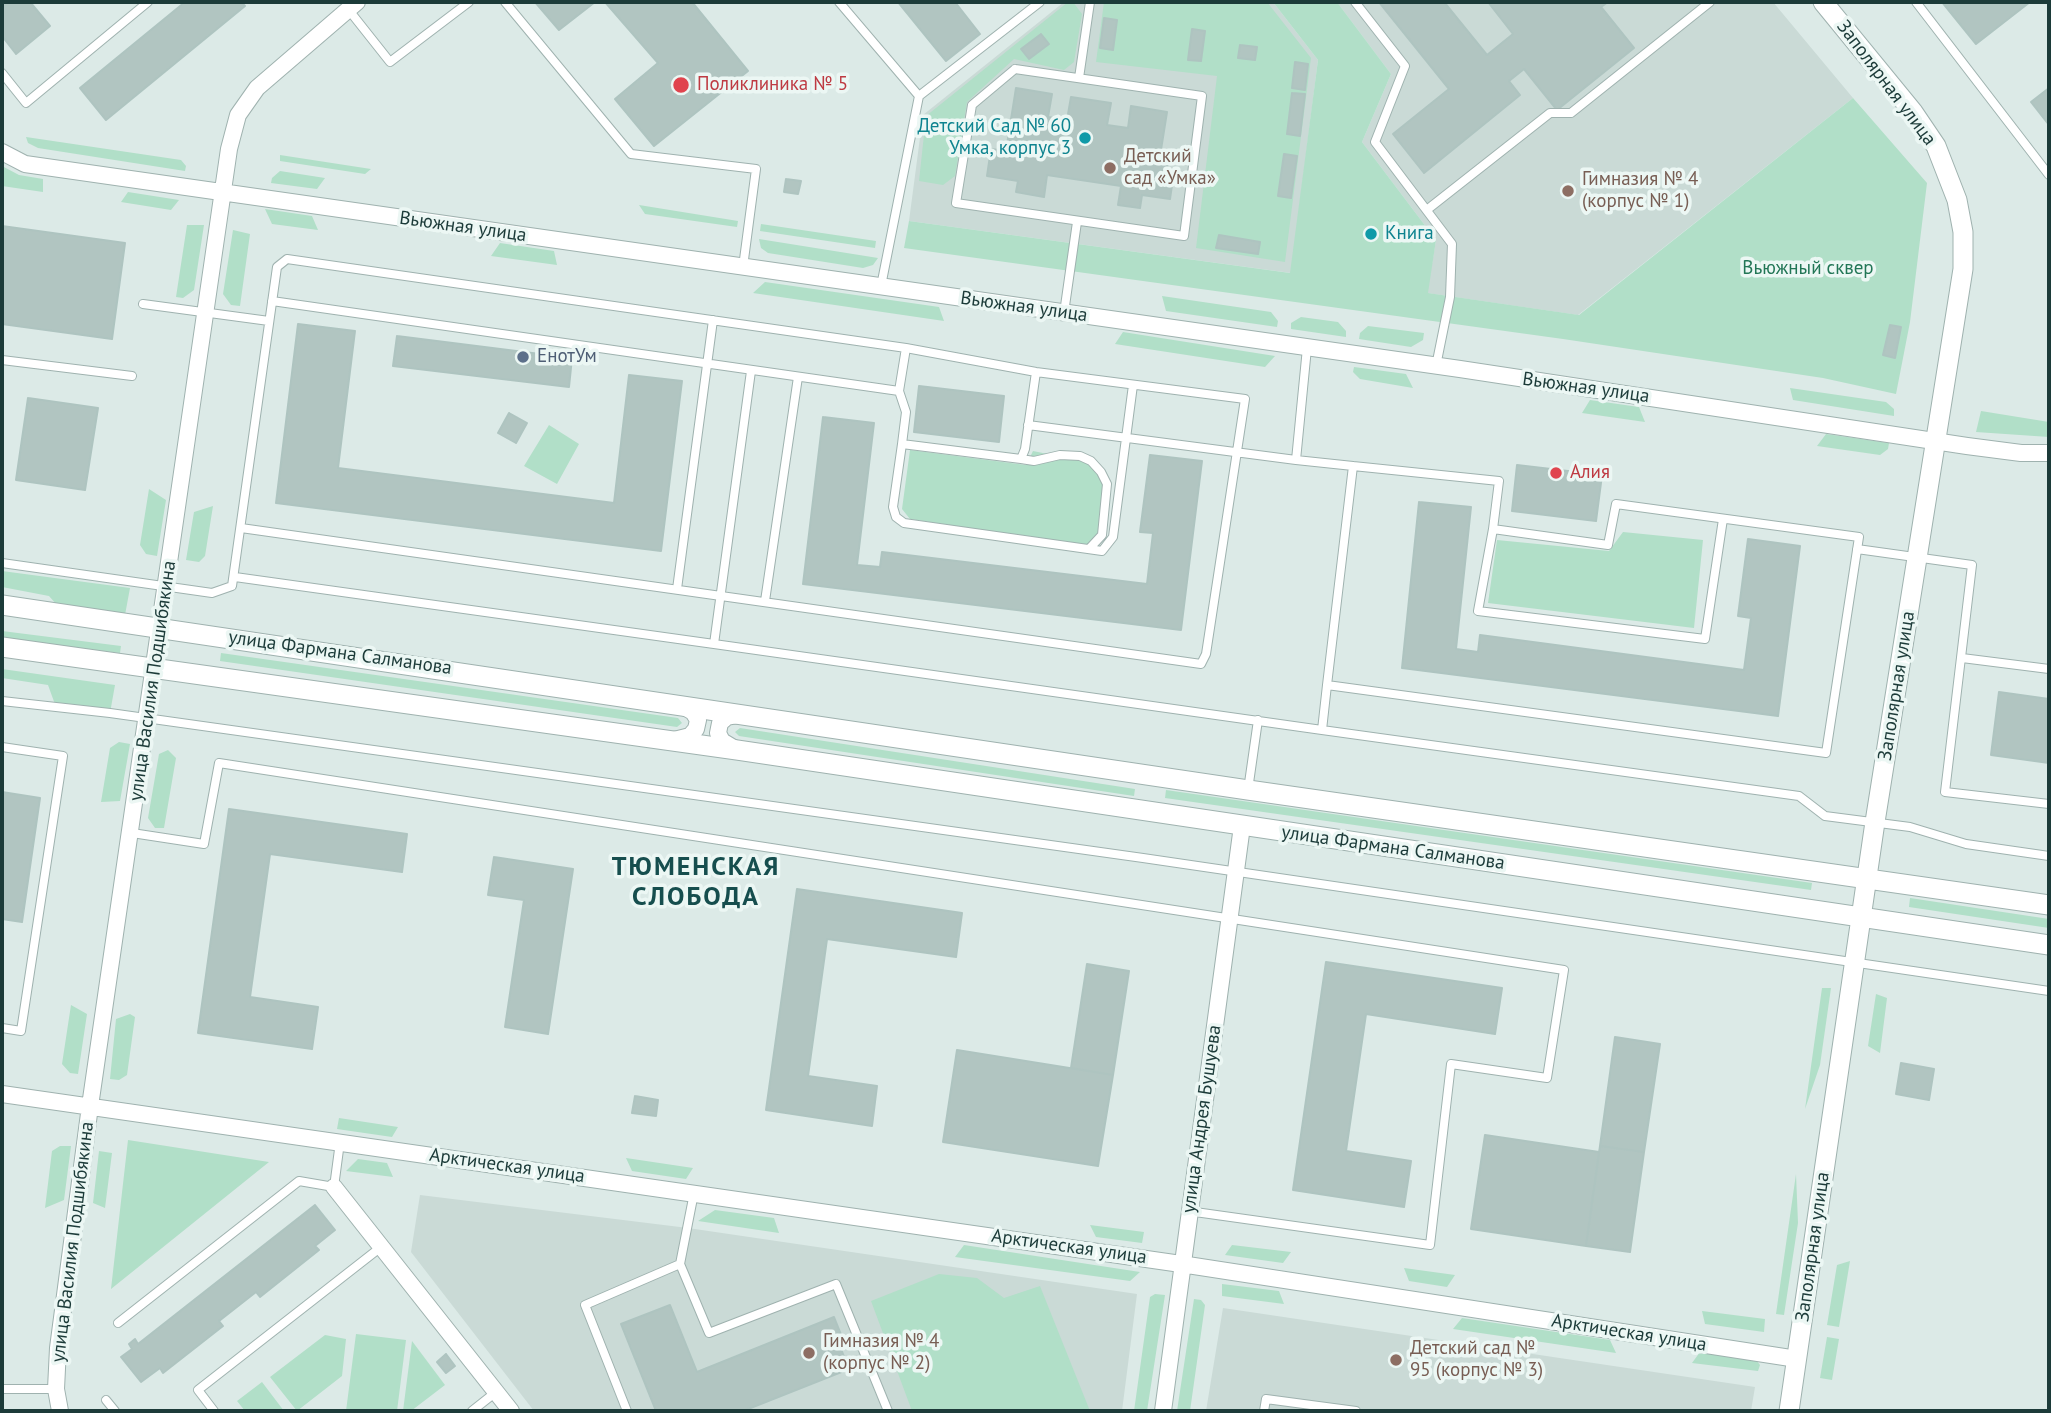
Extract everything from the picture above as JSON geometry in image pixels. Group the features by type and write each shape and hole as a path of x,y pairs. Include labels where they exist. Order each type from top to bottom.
{"street":[{"name":"Заполярная улица","path":"1788,1411 1863,918 1875,822 1963,269 1963,232 1956,200 1936,146 1913,112 1823,2"},
{"name":"улица Василия Подшибякина","path":"60,1411 56,1389 58,1348 90,1106 132,833 222,191 238,115 257,88 352,5"},
{"name":"Вьюжная улица","path":"2,152 25,164 1436,366 2021,453 2049,453"},
{"name":"улица Фармана Салманова","path":"2,605 744,713 1248,790 2049,905"},
{"name":"улица Фармана Салманова","path":"2,647 737,750 2049,945"},
{"path":"672,741 690,736 698,720 693,712 678,704"},
{"path":"737,750 722,741 718,733 720,723 727,717 744,713"},
{"name":"улица Андрея Бушуева","path":"1163,1411 1242,826"},
{"name":"Арктическая улица","path":"2,1094 1181,1264 1797,1359"},
{"path":"334,1187 512,1411"}],"lane":[{"path":"352,5 390,62 469,2"},
{"path":"505,2 631,154 756,169 743,267"},
{"path":"839,2 919,96"},
{"path":"881,288 919,96 1040,2"},
{"path":"1079,78 1090,2"},
{"path":"1355,2 1405,66 1375,142 1452,244 1450,297 1436,366"},
{"path":"1428,209 1550,113 1571,113 1710,2"},
{"path":"1916,2 2049,175"},
{"path":"2,74 26,103 144,3"},
{"path":"1015,69 1079,78 1202,96 1184,236 956,203 972,105 1015,69"},
{"path":"1065,313 1076,222"},
{"path":"2,563 166,587 218,592 232,586 277,267 287,259 906,348 1036,372 1245,399 1206,654 1201,664 242,528"},
{"path":"272,301 899,391"},
{"path":"143,304 270,321"},
{"path":"677,589 713,320"},
{"path":"906,348 899,391 906,412 892,507 896,517 904,523 1102,551 1113,537 1133,385"},
{"path":"1296,460 1307,348"},
{"path":"2,360 132,376"},
{"path":"714,644 751,371"},
{"path":"1021,459 1036,372"},
{"path":"765,601 798,377"},
{"path":"1028,425 1237,453 1499,481 1479,611 1705,639 1723,519"},
{"path":"902,444 1034,461 1059,455 1080,456 1091,461 1107,484 1102,535 1089,549"},
{"path":"1322,730 1353,466"},
{"path":"1327,685 1826,753 1859,537 1616,504 1608,545 1493,529"},
{"path":"1857,549 1972,565 1945,792 2049,804"},
{"path":"235,577 1799,796 1825,816 1910,827 1966,844 2049,856"},
{"path":"1962,658 2049,669"},
{"path":"2,701 147,718 2049,991"},
{"path":"1248,790 1258,720"},
{"path":"2,747 63,756 21,1031 2,1028"},
{"path":"132,833 204,844 219,763 1564,970 1547,1078 1451,1064 1430,1245 1188,1211"},
{"path":"118,1323 299,1181 334,1187 340,1142"},
{"path":"694,1193 680,1264 709,1333 836,1284 888,1411"},
{"path":"214,1411 198,1390 381,1247"},
{"path":"627,1411 584,1305 680,1264"},
{"path":"2,1389 56,1389"},
{"path":"472,1411 496,1392"},
{"path":"1264,1411 1266,1399 1356,1411"},
{"path":"106,1401 115,1411"}],"shaded area":[{"name":"Детский сад «Умка»","path":"1064,2 1273,2 1318,60 1291,273 909,221 923,115"},
{"name":"Гимназия № 4 (корпус № 1)","path":"1337,2 1773,2 1853,98 1578,315 1427,293 1436,240 1362,142 1391,74"},
{"name":"Гимназия № 4 (корпус № 2)","path":"420,1195 688,1228 1137,1294 1122,1411 534,1411 411,1252"},
{"name":"Детский сад № 95 (корпус № 3)","path":"1223,1308 1755,1387 1751,1411 1206,1411"}],"green space":[{"path":"1068,2 1073,2 1082,14 1074,62 1064,70 1014,59 967,102 955,176 943,185 919,181 926,116"},
{"path":"1104,2 1267,2 1311,58 1285,262 1196,248 1217,76 1096,62"},
{"name":"Вьюжный сквер","path":"1273,2 1337,2 1391,74 1362,142 1436,240 1428,293 1579,315 1853,98 1927,183 1910,322 1896,394 1823,378 1563,339 904,248 909,221 1290,273 1318,60"},
{"path":"26,137 181,160 186,166 185,171 38,148 28,143"},
{"path":"280,155 371,169 365,174 280,161"},
{"path":"2,166 19,175 43,179 43,192 2,186"},
{"path":"280,171 325,178 317,189 271,183 272,178"},
{"path":"128,192 179,200 171,210 121,202"},
{"path":"639,205 738,221 737,227 645,214"},
{"path":"265,209 312,216 318,230 272,224"},
{"path":"761,224 876,241 875,248 760,231"},
{"path":"187,225 204,225 194,290 183,298 176,297"},
{"path":"233,230 250,234 240,306 231,305 223,294"},
{"path":"759,239 878,258 873,265 863,268 768,253 761,248"},
{"path":"500,243 554,251 557,265 491,256"},
{"path":"765,282 939,307 944,321 753,293"},
{"path":"1162,296 1271,312 1278,321 1277,327 1166,311"},
{"path":"1301,317 1338,322 1346,331 1346,337 1291,329 1291,323"},
{"path":"1368,326 1424,333 1423,340 1411,347 1359,339 1360,333"},
{"path":"1123,332 1275,356 1265,367 1115,344"},
{"path":"1354,367 1406,374 1413,388 1360,379 1353,372"},
{"path":"1790,388 1886,402 1894,409 1894,416 1793,400"},
{"path":"1590,400 1639,407 1645,422 1582,413"},
{"path":"1981,411 2049,422 2049,437 1976,432"},
{"path":"549,425 579,444 557,484 524,466"},
{"path":"1826,434 1889,443 1888,449 1880,455 1817,446"},
{"path":"910,450 1026,465 1033,451 1087,462 1101,475 1105,485 1100,526 1095,540 1087,546 910,519 902,509"},
{"path":"149,489 166,500 157,556 146,554 140,545"},
{"path":"213,506 205,556 199,562 186,560 194,512"},
{"path":"1623,532 1703,540 1694,628 1488,603 1497,540 1609,551"},
{"path":"2,571 130,588 125,615 57,605 49,596 2,587"},
{"path":"2,631 121,646 120,653 2,639"},
{"path":"221,653 678,718 682,723 677,727 220,661"},
{"path":"2,669 115,685 110,713 56,707 48,685 2,678"},
{"path":"740,728 1135,789 1134,796 739,736 735,732"},
{"path":"119,742 130,744 120,801 101,802 110,748"},
{"path":"168,750 176,758 164,828 155,828 148,818 159,754"},
{"path":"1166,790 1812,883 1811,890 1165,798"},
{"path":"1910,898 2049,919 2049,928 1909,907"},
{"path":"1822,988 1831,988 1820,1065 1805,1109"},
{"path":"1876,994 1887,998 1880,1053 1868,1046"},
{"path":"71,1005 87,1014 78,1074 70,1073 62,1064"},
{"path":"130,1014 135,1017 127,1075 119,1080 110,1079 116,1019"},
{"path":"339,1118 398,1127 392,1137 337,1129"},
{"path":"128,1140 269,1162 111,1289"},
{"path":"60,1146 71,1146 64,1200 45,1208 52,1151"},
{"path":"99,1151 112,1153 105,1208 93,1203"},
{"path":"626,1158 693,1168 686,1179 632,1171"},
{"path":"358,1159 387,1163 393,1177 346,1171"},
{"path":"1796,1174 1798,1223 1784,1315 1776,1314"},
{"path":"715,1210 774,1218 779,1233 698,1221"},
{"path":"1090,1225 1144,1232 1142,1243 1096,1237"},
{"path":"964,1245 1140,1272 1130,1281 955,1257"},
{"path":"1232,1245 1291,1252 1283,1263 1225,1255"},
{"path":"1850,1261 1839,1327 1827,1325 1837,1265"},
{"path":"1404,1268 1455,1275 1447,1287 1409,1281"},
{"path":"939,1274 977,1278 1004,1298 1040,1286 1090,1411 912,1411 871,1301"},
{"path":"1222,1284 1279,1291 1284,1304 1222,1296"},
{"path":"1155,1294 1165,1295 1147,1411 1134,1411 1150,1297"},
{"path":"1194,1299 1201,1300 1205,1305 1190,1411 1177,1411"},
{"path":"1702,1311 1765,1319 1764,1332 1705,1324"},
{"path":"1462,1318 1610,1340 1616,1353 1453,1329"},
{"path":"356,1334 406,1340 397,1411 346,1411"},
{"path":"325,1335 346,1339 342,1376 297,1411 270,1377"},
{"path":"1827,1337 1839,1339 1832,1380 1820,1378"},
{"path":"412,1341 445,1385 411,1411 403,1411"},
{"path":"1700,1352 1757,1361 1760,1365 1758,1371 1692,1363"},
{"path":"262,1382 284,1411 245,1411 237,1401"}],"building":[{"path":"2,2 30,2 50,26 16,54 2,36"},
{"path":"185,2 241,2 245,6 106,120 80,88"},
{"path":"535,2 595,2 559,30"},
{"name":"Поликлиника № 5","path":"605,2 692,2 748,71 654,146 615,99 658,63"},
{"path":"898,2 955,2 980,34 946,61"},
{"path":"1379,2 1444,2 1487,55 1513,34 1488,2 1608,2 1601,7 1634,48 1557,110 1524,69 1509,81 1520,95 1424,173 1393,134 1449,89"},
{"path":"1942,2 2030,2 1976,44"},
{"path":"1104,18 1117,20 1113,50 1100,48"},
{"path":"1192,29 1205,31 1201,61 1188,60"},
{"path":"1041,34 1049,44 1029,59 1021,49"},
{"path":"1240,45 1257,47 1255,60 1238,58"},
{"path":"1295,62 1308,64 1305,90 1292,88"},
{"name":"Детский Сад № 60 Умка, корпус 3","path":"1016,88 1052,94 1048,117 1067,120 1071,97 1111,103 1107,125 1128,128 1131,106 1167,112 1160,156 1169,157 1165,184 1172,185 1170,199 1142,195 1140,208 1118,205 1121,186 1047,175 1044,197 1016,192 1018,181 987,176 991,149 1006,151"},
{"path":"2049,88 2049,125 2031,102"},
{"path":"1292,93 1305,94 1300,136 1287,134"},
{"path":"1284,154 1297,156 1291,198 1278,196"},
{"path":"786,179 801,181 798,194 784,192"},
{"path":"2,226 125,243 112,339 2,324"},
{"path":"1219,235 1260,242 1258,254 1216,248"},
{"path":"298,324 355,331 338,468 614,503 629,375 682,381 661,551 276,503"},
{"path":"1890,325 1901,327 1895,358 1883,355"},
{"path":"397,336 572,358 569,387 393,366"},
{"path":"919,386 1004,396 999,442 914,432"},
{"path":"28,398 98,408 85,490 16,480"},
{"path":"509,413 527,423 516,443 498,433"},
{"path":"823,417 874,423 857,565 880,567 882,552 1147,584 1153,533 1140,532 1150,455 1202,461 1181,630 803,584"},
{"path":"1517,465 1602,475 1596,521 1512,511"},
{"path":"1419,502 1471,507 1456,649 1478,652 1480,635 1744,670 1751,618 1738,616 1748,539 1800,546 1778,716 1402,668"},
{"path":"1999,692 2049,699 2049,763 1991,755"},
{"path":"2,792 40,798 22,922 2,919"},
{"path":"229,809 407,834 402,872 270,854 250,997 318,1007 312,1049 198,1033"},
{"path":"494,857 573,869 548,1034 505,1027 524,900 488,895"},
{"path":"797,889 962,913 956,957 827,939 808,1076 877,1086 872,1126 766,1110"},
{"path":"1326,962 1502,988 1495,1034 1366,1014 1346,1151 1411,1161 1404,1207 1293,1190"},
{"path":"1087,964 1129,971 1113,1075 1071,1068"},
{"path":"1615,1037 1660,1044 1644,1152 1600,1146"},
{"path":"957,1050 1113,1075 1098,1166 943,1142"},
{"path":"1901,1063 1934,1069 1929,1100 1896,1094"},
{"path":"635,1096 658,1100 656,1116 632,1113"},
{"path":"1485,1135 1599,1152 1586,1246 1471,1229"},
{"path":"1600,1146 1644,1152 1630,1252 1586,1246"},
{"path":"315,1205 335,1230 315,1246 319,1250 260,1297 256,1292 219,1321 223,1326 163,1373 160,1368 141,1382 121,1357 132,1349 129,1344 135,1339 138,1344"},
{"name":"Гимназия № 4 (корпус № 2)","path":"670,1305 697,1372 834,1317 846,1347 841,1349 849,1369 743,1411 656,1411 621,1324"},
{"path":"446,1354 455,1366 446,1373 437,1362"}],"place":[{"name":"Поликлиника № 5","path":"681,85"},
{"name":"Детский Сад № 60 Умка, корпус 3","path":"1085,138"},
{"name":"Детский сад «Умка»","path":"1110,168"},
{"name":"Гимназия № 4 (корпус № 1)","path":"1568,191"},
{"name":"Книга","path":"1371,234"},
{"name":"ЕнотУм","path":"523,357"},
{"name":"Алия","path":"1556,473"},
{"name":"Гимназия № 4 (корпус № 2)","path":"809,1353"},
{"name":"Детский сад № 95 (корпус № 3)","path":"1396,1360"}],"district":[{"name":"ТЮМЕНСКАЯ СЛОБОДА","path":"696,883"}]}
